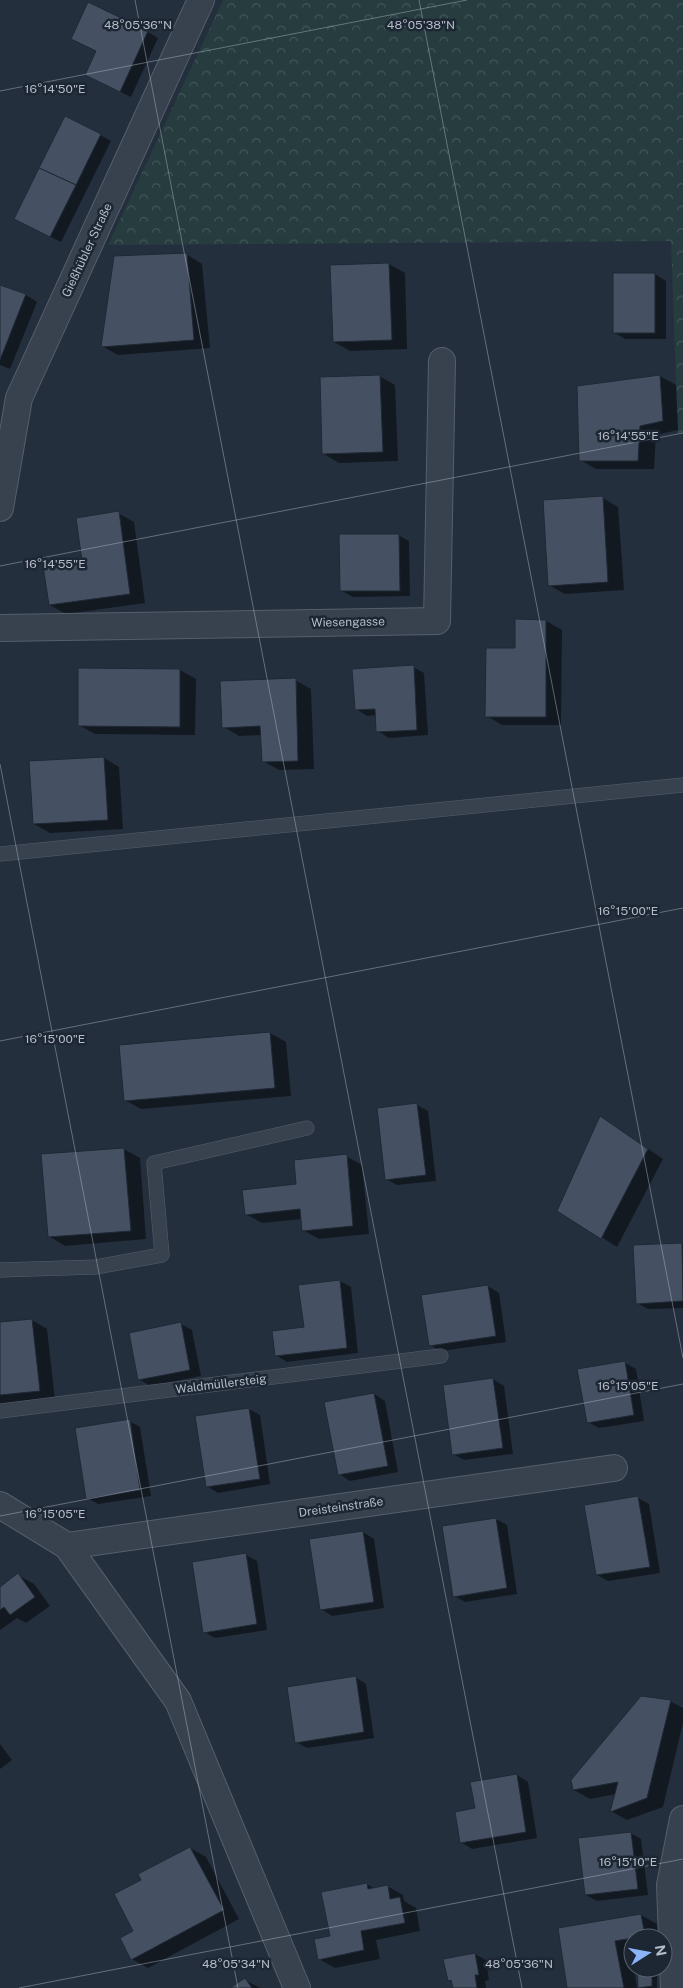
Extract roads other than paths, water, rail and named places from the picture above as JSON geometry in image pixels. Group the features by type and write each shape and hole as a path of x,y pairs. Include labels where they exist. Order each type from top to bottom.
{"street":[{"name":"Gießhübler Straße","path":"0,508 10,393 201,0"},
{"name":"Wiesengasse","path":"0,628 437,621 442,361"},
{"name":"Dreisteinstraße","path":"67,1546 614,1468"},
{"path":"0,1504 67,1546 178,1700 297,1988"},
{"path":"674,1988 670,1885 683,1819"}],"lane":[{"path":"0,854 683,785"},
{"path":"0,1270 96,1267 162,1255 154,1163 307,1128"},
{"name":"Waldmüllersteig","path":"0,1411 441,1356"}]}
